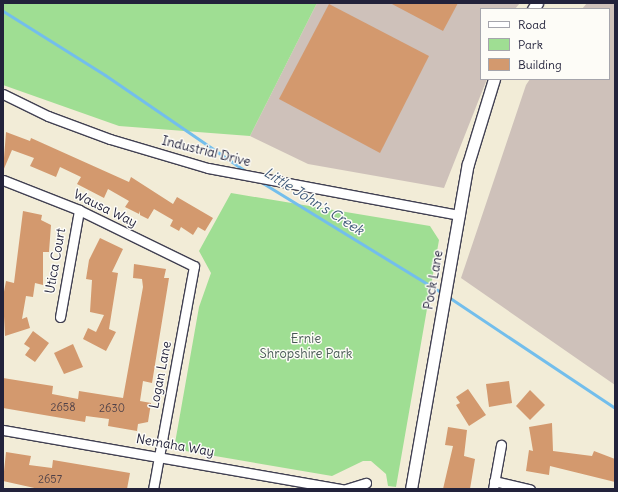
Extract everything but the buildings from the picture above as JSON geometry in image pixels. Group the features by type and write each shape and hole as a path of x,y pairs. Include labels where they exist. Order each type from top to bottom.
{"street":[{"name":"Pock Lane","path":"411,489 476,132 494,80"},
{"name":"Industrial Drive","path":"3,94 48,116 110,139 208,168 297,186 460,215"},
{"name":"Wausa Way","path":"3,180 79,210 194,266"},
{"name":"Utica Court","path":"60,317 79,210"},
{"name":"Logan Lane","path":"153,489 194,266"},
{"name":"Nemaha Way","path":"3,430 342,489"},
{"path":"501,445 493,485 530,489"},
{"path":"346,489 366,483"}],"shaded area":[{"path":"317,3 520,3 516,8 480,8 480,80 487,80 444,188 308,164 250,136"},
{"path":"587,3 615,3 615,385 461,278 526,85 529,80 610,80 610,8 583,8"}],"green space":[{"path":"3,3 317,3 250,136 119,126 3,85"},
{"name":"Ernie Shropshire Park","path":"231,193 430,226 439,240 396,487 388,486 386,474 371,461 363,461 332,476 180,450 175,443 199,307 211,273 199,251"}],"waterway":[{"name":"Little John's Creek","path":"3,11 105,75 245,171"},
{"name":"Little John's Creek","path":"261,182 442,293"},
{"name":"Little John's Creek","path":"447,296 615,408"}]}
